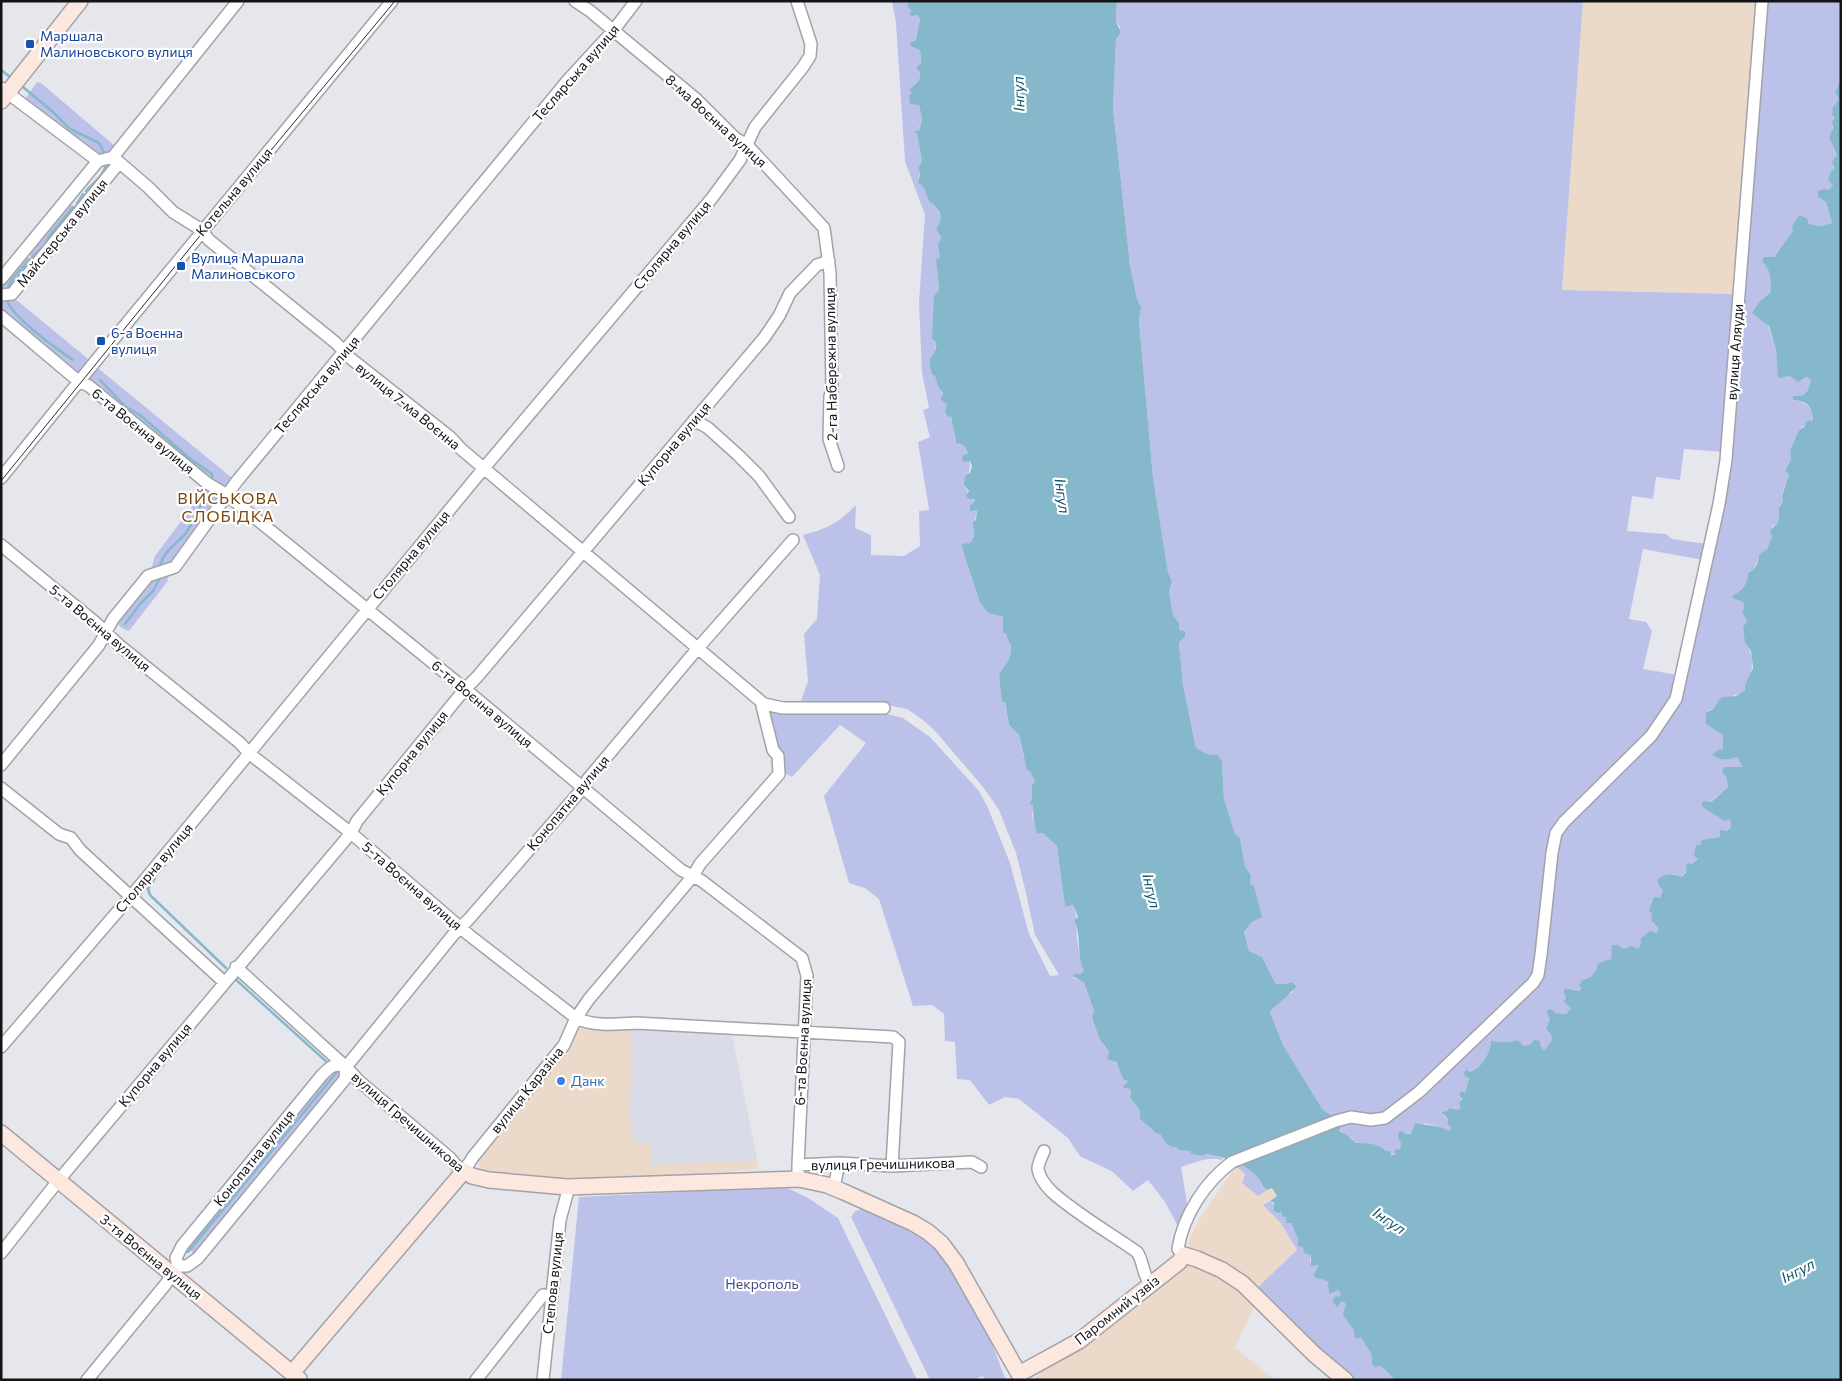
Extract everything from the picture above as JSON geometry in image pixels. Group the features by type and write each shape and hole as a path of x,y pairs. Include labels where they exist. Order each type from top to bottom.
{"main road":[{"path":"4,94 80,1"},
{"name":"3-тя Воєнна вулиця","path":"1,1133 58,1181 175,1270 293,1378"},
{"name":"вулиця Гречишникова","path":"464,1171 472,1176 489,1180 566,1187 798,1172 839,1190"},
{"name":"вулиця Каразіна","path":"293,1378 464,1171"},
{"name":"Паромний узвіз","path":"839,1190 913,1223 941,1243 956,1263 1021,1377 1080,1342 1178,1262 1184,1255"},
{"path":"1184,1255 1222,1270 1243,1284 1314,1354 1345,1380"}],"street":[{"name":"Майстерська вулиця","path":"1,295 12,294 238,1"},
{"name":"Котельна вулиця","path":"1,478 392,1"},
{"name":"8-ма Воєнна вулиця","path":"575,1 590,11 696,99 735,138 747,146 824,228 828,261"},
{"name":"Теслярська вулиця","path":"1,765 99,645 113,619 148,576 175,567 227,495 343,352 568,80 613,31 636,1"},
{"name":"Столярна вулиця","path":"1,1047 250,754 484,468 712,198 740,160 755,127 810,56 811,44 796,1"},
{"name":"вулиця Аляуди","path":"1184,1255 1178,1249 1180,1238 1195,1204 1220,1171 1232,1162 1336,1121 1351,1117 1371,1120 1385,1118 1419,1092 1533,983 1540,965 1552,853 1556,833 1564,822 1651,736 1676,699 1726,460 1762,1"},
{"path":"4,94 98,161 116,160"},
{"name":"вулиця 7-ма Воєнна","path":"116,160 148,187 173,212 202,231 209,240 336,343 343,352 450,437 461,449 764,704"},
{"name":"Майстерська вулиця","path":"1,279 98,161"},
{"name":"Купорна вулиця","path":"1,1252 236,967 350,833 357,821 465,689 764,338 779,316 790,293 817,265 828,261"},
{"name":"2-га Набережна вулиця","path":"828,261 832,391 830,396 829,439 838,466"},
{"name":"6-та Воєнна вулиця","path":"1,316 80,382 89,386 207,483 227,495 367,609 681,870 702,881 802,958 807,976 798,1172"},
{"path":"694,420 708,428 759,476 788,517"},
{"name":"Конопатна вулиця","path":"87,1380 175,1270 187,1266 198,1258 345,1078 346,1067 460,928 583,788 698,648 793,540"},
{"name":"5-та Воєнна вулиця","path":"1,545 240,743 250,754 350,833 460,928 576,1018 586,1023 595,1024 636,1024 889,1035 897,1040 899,1042 892,1166"},
{"path":"764,704 783,708 884,708"},
{"name":"вулиця Каразіна","path":"464,1171 473,1157 564,1045 576,1018 589,999 693,876 700,864 779,774 778,756 772,750 762,706 764,704"},
{"path":"1,788 59,834 71,838 80,850 224,982"},
{"name":"вулиця Гречишникова","path":"236,967 359,1081 464,1171"},
{"name":"Конопатна вулиця","path":"175,1270 176,1258 182,1246 322,1075 337,1064 346,1067"},
{"path":"1044,1151 1038,1169 1042,1181 1064,1201 1137,1252 1140,1256 1145,1277 1150,1284"},
{"name":"вулиця Гречишникова","path":"798,1172 839,1163 892,1166 972,1162 980,1167"},
{"path":"839,1163 839,1190"},
{"name":"Степова вулиця","path":"543,1380 560,1220 567,1194 566,1187"},
{"path":"476,1380 544,1295 552,1296"}],"shaded area":[{"path":"1583,1 1757,1 1735,294 1562,290"},
{"path":"579,1026 638,1026 731,1030 759,1169 658,1177 557,1181 485,1172 480,1167 477,1159 542,1079 558,1064"},
{"path":"632,1029 732,1036 757,1160 650,1165 652,1143 634,1142 630,1113"},
{"path":"1236,1166 1246,1174 1258,1196 1272,1187 1277,1196 1263,1205 1280,1222 1297,1250 1256,1289 1188,1247 1190,1237 1200,1218"},
{"path":"1186,1265 1196,1265 1219,1276 1239,1289 1255,1305 1235,1348 1276,1380 1034,1380 1044,1367"}],"green space":[{"path":"892,1 908,1 907,6 913,11 910,13 917,15 920,19 916,40 914,41 920,49 921,65 917,66 920,71 919,82 914,85 912,93 919,105 922,119 917,134 922,161 918,168 920,173 918,177 926,190 928,200 935,205 942,218 938,233 941,238 937,272 939,290 932,339 936,342 936,345 932,374 935,375 952,417 956,443 963,445 968,455 970,469 964,485 971,498 975,499 977,510 973,532 975,537 963,551 980,603 988,613 1003,617 1003,632 1007,635 1011,647 1009,658 999,674 1009,725 1019,735 1023,755 1035,782 1032,785 1034,807 1032,814 1037,834 1043,833 1057,846 1065,907 1073,905 1075,910 1078,946 1085,970 1082,973 1075,974 1073,978 1084,981 1094,1011 1093,1021 1100,1040 1128,1081 1123,1086 1131,1091 1130,1098 1140,1110 1140,1119 1157,1134 1160,1134 1174,1145 1190,1151 1191,1154 1202,1156 1205,1154 1223,1158 1222,1160 1202,1160 1181,1167 1187,1202 1182,1234 1165,1202 1148,1180 1133,1191 1113,1172 1080,1156 1068,1138 1019,1099 1005,1097 989,1105 970,1080 957,1079 955,1042 945,1041 944,1014 932,1005 913,1006 879,899 865,888 849,883 824,796 866,743 840,725 792,777 781,771 768,708 884,713 903,718 930,737 979,791 988,808 1010,863 1029,934 1050,976 1059,975 1035,935 1016,853 999,810 983,787 936,732 907,709 891,706 800,704 808,681 804,634 817,619 820,575 803,535 832,525 856,506 855,528 871,535 871,555 904,556 920,546 919,511 929,510 918,442 930,437 923,410 929,408 922,373 919,302 925,215 905,161 896,23"},
{"path":"1117,1 1583,1 1562,290 1735,294 1724,452 1684,449 1680,480 1656,477 1653,499 1632,496 1627,531 1666,534 1672,539 1706,544 1703,560 1643,549 1629,619 1646,622 1652,631 1643,669 1678,675 1673,696 1649,733 1562,820 1534,971 1530,980 1463,1045 1381,1115 1370,1117 1352,1113 1335,1117 1323,1110 1283,1045 1270,1012 1284,997 1293,992 1291,982 1276,984 1262,957 1249,951 1244,932 1251,923 1262,917 1250,884 1251,875 1245,866 1240,838 1235,834 1224,799 1222,761 1218,755 1207,754 1196,748 1183,685 1179,642 1185,637 1179,630 1179,623 1173,615 1169,592 1172,581 1168,572 1153,478 1139,321 1141,307 1137,299 1130,265 1113,108 1116,40 1120,27 1116,22"},
{"path":"1766,1 1840,1 1841,78 1835,93 1839,99 1832,127 1833,143 1837,155 1835,168 1830,172 1828,179 1833,185 1828,190 1818,192 1818,197 1826,202 1832,223 1820,226 1809,224 1807,218 1799,215 1794,231 1767,265 1772,281 1770,293 1760,301 1776,350 1779,377 1799,376 1811,380 1808,390 1803,395 1793,396 1793,400 1807,405 1811,410 1813,418 1799,430 1790,450 1791,460 1785,469 1789,474 1782,494 1783,502 1780,506 1778,522 1772,527 1772,537 1767,549 1748,576 1746,585 1736,594 1734,599 1743,602 1744,609 1742,612 1747,622 1745,643 1749,649 1752,661 1749,680 1743,692 1718,702 1713,709 1709,710 1706,724 1723,734 1723,750 1712,755 1724,760 1737,757 1742,768 1726,776 1728,787 1710,802 1730,819 1731,827 1681,877 1673,874 1652,913 1651,920 1658,928 1657,933 1640,939 1641,943 1638,949 1624,949 1618,945 1612,951 1611,959 1596,968 1595,975 1589,979 1582,980 1579,991 1566,988 1566,997 1571,1008 1566,1014 1556,1013 1550,1019 1552,1040 1544,1052 1540,1045 1531,1044 1524,1046 1518,1040 1508,1042 1491,1041 1485,1060 1470,1073 1465,1093 1461,1096 1461,1108 1448,1111 1444,1116 1448,1119 1451,1127 1449,1131 1424,1123 1411,1134 1403,1133 1400,1149 1391,1156 1384,1149 1376,1145 1356,1143 1352,1138 1345,1136 1343,1132 1339,1131 1338,1125 1351,1120 1385,1120 1537,987 1542,975 1559,835 1667,719 1722,505"},
{"path":"37,82 41,83 115,146 116,149 111,155 96,156 25,102 25,99"},
{"path":"70,204 76,209 34,259 30,253"},
{"path":"26,256 32,262 15,289 1,292 1,283"},
{"path":"1,298 14,298 87,358 88,364 80,373 73,373 1,311"},
{"path":"95,369 99,369 232,478 228,489 223,489 88,382 87,378"},
{"path":"202,482 219,495 220,501 175,561 153,571 152,566 155,556 203,492"},
{"path":"169,574 167,582 129,631 117,623 115,618 148,578"},
{"path":"343,1067 343,1076 196,1255 184,1246 325,1076"},
{"path":"1240,1164 1257,1176 1263,1187 1267,1190 1258,1196 1242,1183 1245,1174 1236,1166"},
{"name":"Некрополь","path":"785,1187 808,1198 838,1218 917,1380 561,1380 579,1197"},
{"path":"1270,1201 1291,1223 1298,1239 1311,1255 1310,1261 1319,1265 1313,1275 1328,1282 1329,1287 1338,1290 1341,1294 1339,1297 1346,1304 1361,1338 1372,1355 1372,1363 1381,1366 1395,1380 1353,1380 1318,1350 1256,1289 1297,1250 1280,1222 1263,1205"},
{"path":"867,1209 917,1233 944,1256 956,1272 976,1307 1006,1380 984,1380 983,1376 973,1380 930,1380 851,1217 855,1211"}],"water":[{"name":"Інгул","path":"908,1 1117,1 1116,22 1121,32 1116,40 1113,108 1130,265 1137,299 1141,307 1139,321 1153,478 1168,572 1172,581 1169,592 1173,615 1179,623 1179,630 1185,631 1185,637 1179,642 1183,685 1196,748 1207,754 1218,755 1222,761 1224,799 1235,834 1240,838 1245,866 1251,875 1250,884 1254,886 1262,917 1251,923 1244,932 1249,951 1262,957 1276,984 1292,982 1296,986 1270,1012 1283,1045 1323,1110 1335,1117 1340,1128 1339,1131 1356,1143 1372,1144 1390,1151 1391,1156 1395,1154 1395,1150 1400,1149 1401,1142 1398,1133 1401,1131 1411,1134 1415,1123 1441,1127 1449,1131 1451,1127 1448,1124 1448,1119 1442,1112 1448,1111 1449,1108 1457,1110 1461,1108 1459,1103 1462,1099 1459,1094 1462,1091 1465,1093 1469,1078 1464,1073 1466,1070 1470,1072 1474,1070 1485,1060 1491,1041 1508,1042 1518,1040 1524,1046 1531,1044 1534,1040 1540,1041 1544,1051 1552,1040 1551,1034 1546,1029 1550,1019 1546,1011 1551,1009 1556,1013 1566,1014 1571,1008 1564,1002 1566,997 1564,993 1565,988 1579,991 1582,980 1595,972 1599,963 1611,959 1612,945 1618,945 1624,949 1631,946 1638,949 1641,943 1640,939 1650,931 1657,933 1658,928 1651,920 1652,913 1649,911 1654,897 1660,898 1663,890 1657,880 1668,875 1681,877 1686,873 1687,863 1692,864 1698,859 1694,855 1696,845 1700,845 1702,840 1720,837 1720,830 1727,831 1731,827 1730,819 1725,821 1704,808 1701,804 1704,801 1711,802 1728,787 1726,776 1722,772 1724,767 1742,767 1737,757 1724,760 1712,755 1718,750 1723,749 1723,735 1706,724 1706,713 1713,709 1720,699 1736,696 1745,690 1745,685 1753,668 1751,651 1745,643 1743,627 1747,622 1742,612 1744,609 1743,602 1734,599 1732,596 1744,587 1748,573 1756,566 1759,555 1767,549 1772,537 1770,531 1778,522 1779,508 1783,502 1782,496 1789,474 1785,470 1791,460 1790,450 1799,430 1804,427 1807,421 1813,418 1807,404 1793,400 1793,396 1803,395 1808,390 1811,380 1806,377 1798,382 1790,376 1778,378 1776,350 1769,326 1752,313 1760,301 1770,293 1770,276 1762,261 1764,257 1774,257 1793,231 1792,227 1799,215 1807,218 1809,224 1820,226 1832,223 1826,202 1818,197 1818,191 1828,190 1833,185 1828,180 1830,172 1835,168 1832,162 1837,155 1829,138 1833,128 1833,106 1839,99 1835,93 1841,78 1841,1380 1395,1380 1381,1366 1375,1367 1372,1363 1372,1355 1361,1338 1355,1338 1354,1330 1343,1315 1346,1304 1342,1301 1337,1307 1332,1301 1341,1294 1338,1290 1329,1294 1328,1282 1313,1275 1319,1265 1311,1266 1311,1255 1304,1253 1303,1247 1298,1246 1298,1239 1291,1223 1286,1223 1286,1217 1283,1217 1281,1212 1274,1211 1274,1203 1270,1201 1277,1196 1272,1188 1265,1189 1253,1172 1234,1161 1205,1154 1203,1156 1191,1154 1190,1151 1179,1150 1177,1147 1171,1146 1160,1134 1157,1134 1140,1119 1140,1110 1130,1098 1131,1091 1123,1086 1128,1081 1124,1080 1116,1062 1107,1059 1109,1052 1100,1040 1093,1021 1094,1011 1084,982 1072,976 1082,973 1084,970 1080,958 1078,932 1074,920 1078,917 1073,905 1065,907 1057,846 1043,833 1037,834 1033,805 1030,804 1032,785 1035,782 1030,771 1027,770 1019,735 1009,725 1005,702 1002,702 999,674 1009,658 1011,647 1007,635 1003,632 1003,617 988,613 980,603 963,551 962,544 970,543 974,537 973,522 976,520 977,510 970,511 970,505 975,502 975,499 969,499 966,496 969,491 964,485 965,476 970,473 972,466 970,461 963,462 962,456 968,453 963,445 956,443 952,417 947,416 945,412 947,404 941,400 943,393 935,376 932,374 930,366 930,358 936,346 936,342 932,339 934,296 939,290 936,259 940,258 938,244 941,238 936,229 941,217 937,208 929,200 924,188 918,183 920,173 918,168 922,161 917,134 914,132 919,130 922,119 919,105 910,104 909,96 912,93 909,90 919,81 920,72 917,66 921,64 920,50 911,46 910,43 916,40 920,19 917,15 912,16 909,14 912,11 907,6"}],"waterway":[{"path":"1,70 9,76"},
{"path":"23,87 70,129 99,143 105,154"},
{"path":"86,191 101,175 106,163"},
{"path":"77,204 83,194"},
{"path":"32,257 44,246 51,234 73,207"},
{"path":"6,292 12,279 30,259"},
{"path":"6,297 9,305 24,322 73,360"},
{"path":"100,380 126,407 140,415 188,457 212,474 212,478"},
{"path":"160,568 164,556 188,530 208,487"},
{"path":"125,624 140,604 153,591 161,576"},
{"path":"155,878 148,889 150,895 226,968"},
{"path":"234,978 329,1064"},
{"path":"188,1252 337,1072 335,1070"}],"tram line":[{"path":"1,481 203,232 395,1"}],"place":[{"name":"Маршала Малиновського вулиця","path":"30,44"},
{"name":"Вулиця Маршала Малиновського","path":"181,266"},
{"name":"6-а Воєнна вулиця","path":"101,341"},
{"name":"Данк","path":"561,1081"}],"district":[{"name":"ВІЙСЬКОВА СЛОБІДКА","path":"228,507"}]}
